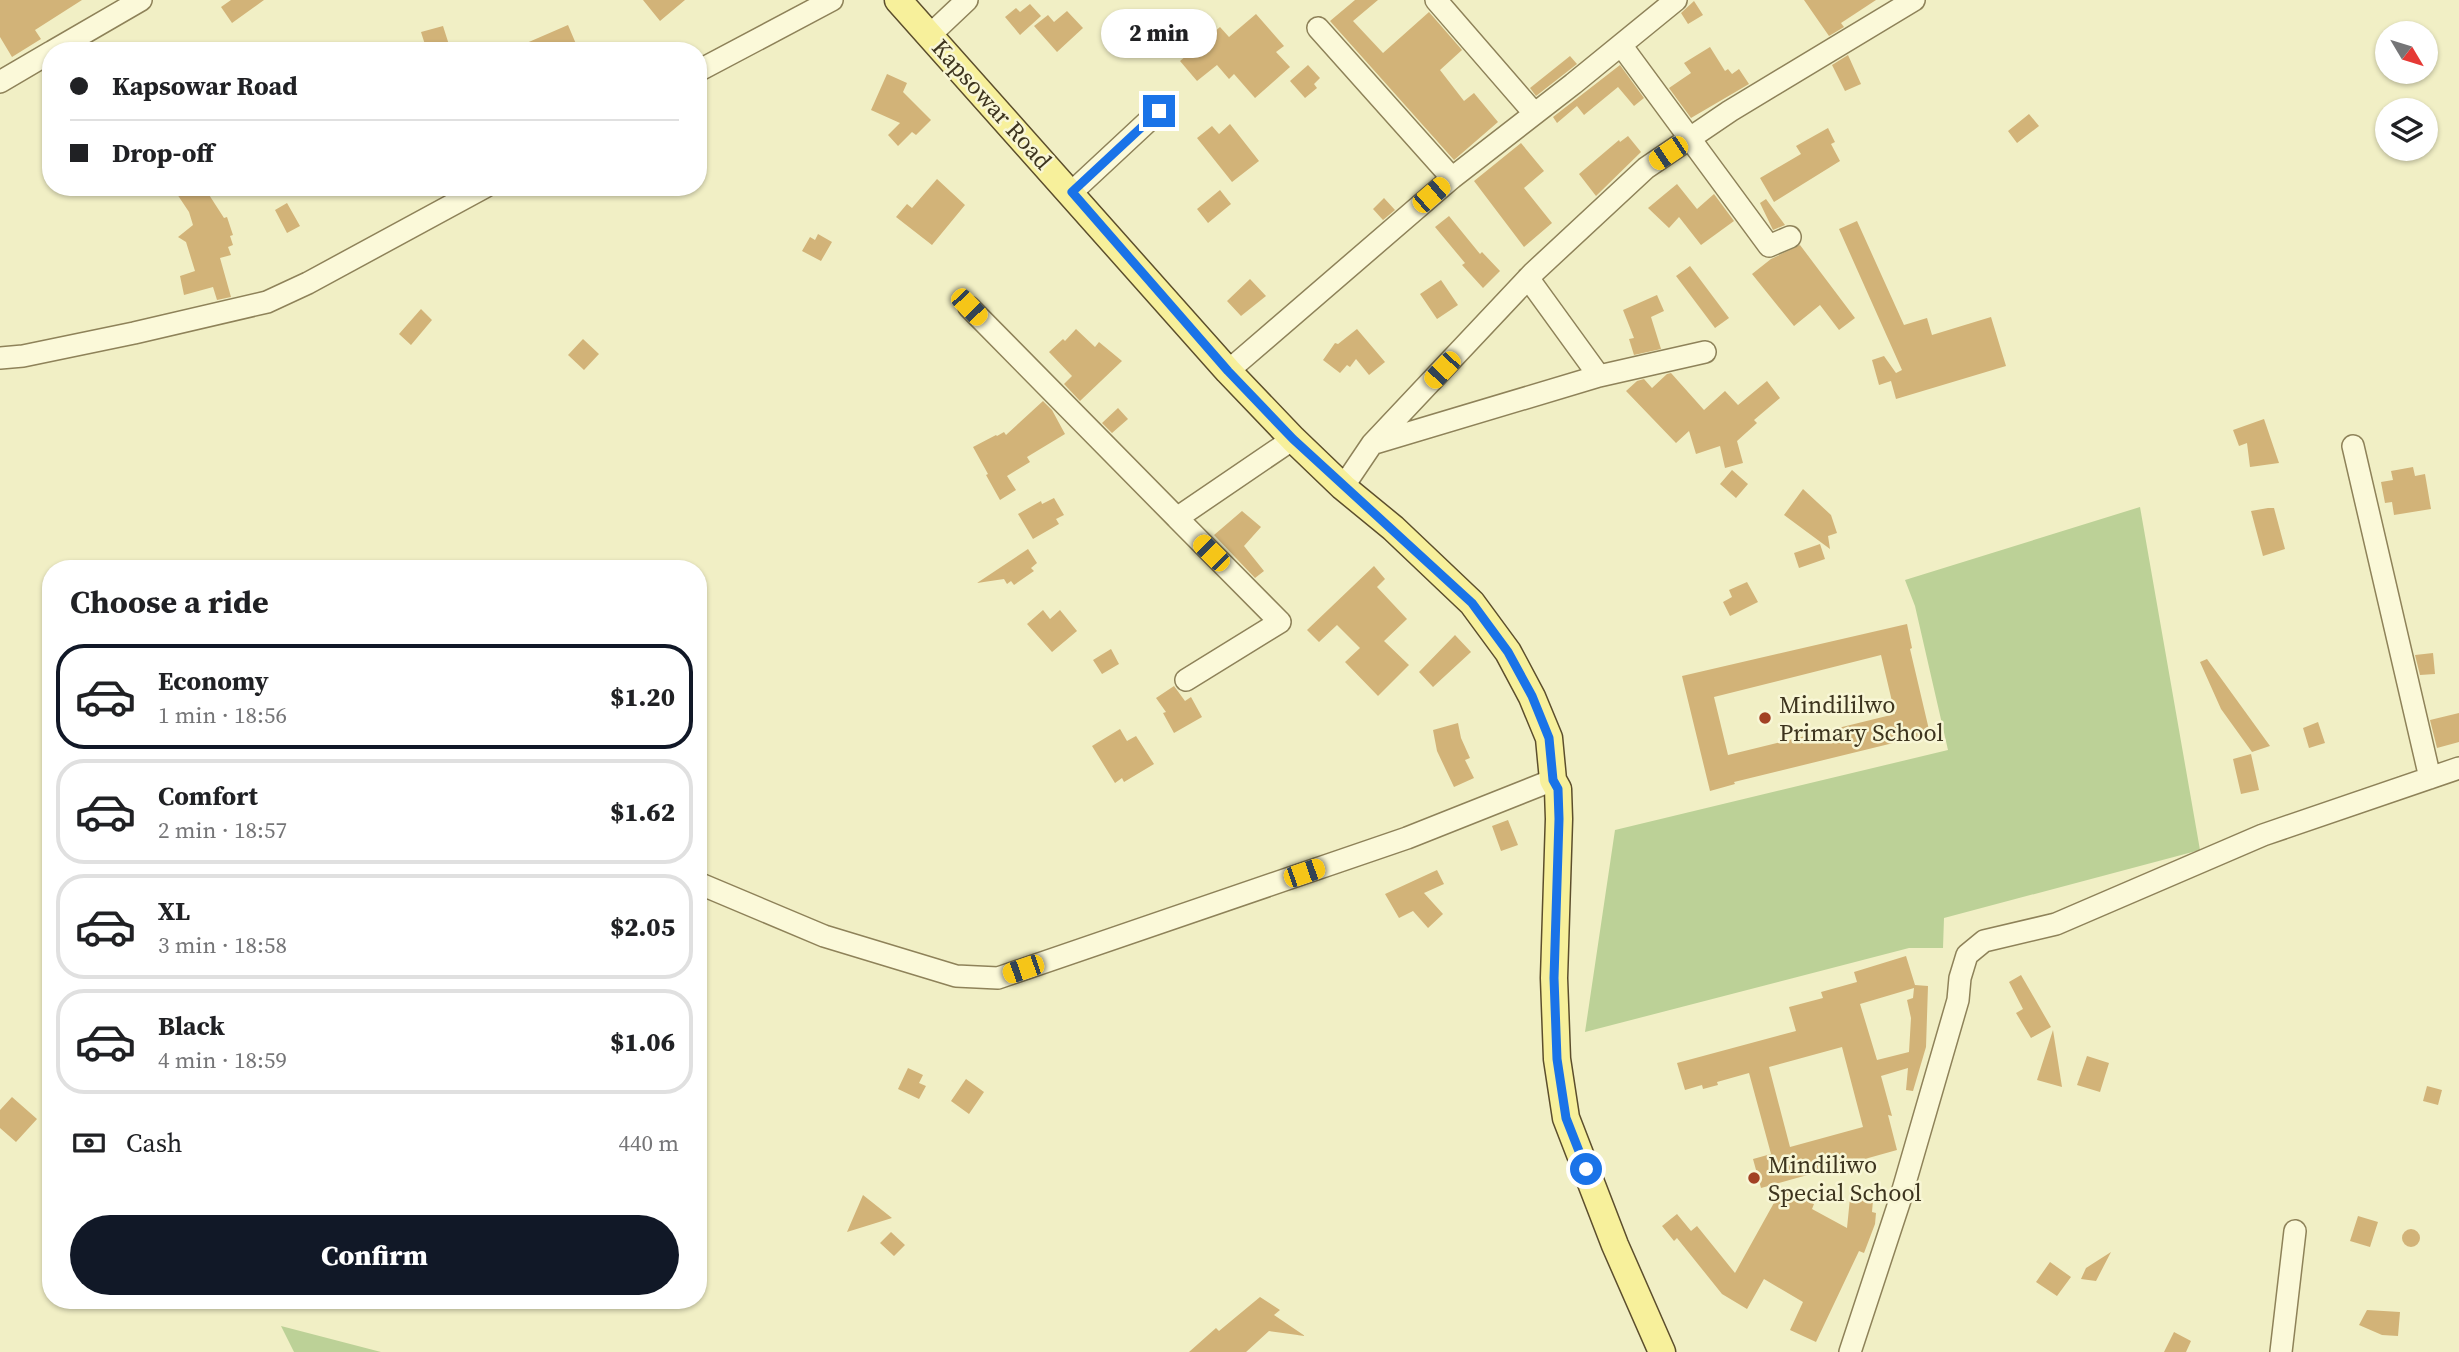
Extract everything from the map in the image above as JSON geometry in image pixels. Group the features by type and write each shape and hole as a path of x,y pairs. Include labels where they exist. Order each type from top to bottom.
{"main road":[{"name":"Kapsowar Road","path":"898,0 1072,192 1228,371 1343,487 1393,528 1472,603 1508,652 1532,696 1549,738 1553,780 1558,789 1554,978 1557,1059 1566,1118 1615,1245 1662,1352"}],"street":[{"path":"69,42 141,0"},
{"path":"707,66 832,0"},
{"path":"930,35 967,0"},
{"path":"1436,0 1534,113"},
{"path":"1228,371 1452,178 1676,0"},
{"path":"1343,487 1372,444 1528,278 1646,168 1730,111 1914,0"},
{"path":"1318,28 1452,178"},
{"path":"1621,45 1769,246 1790,237"},
{"path":"0,82 42,58"},
{"path":"1072,192 1159,111"},
{"path":"0,358 23,356 134,333 268,302 468,196"},
{"path":"1528,278 1599,376"},
{"path":"969,307 1280,622 1186,680"},
{"path":"1372,444 1599,376 1705,352"},
{"path":"1177,518 1293,439"},
{"path":"2353,446 2430,778"},
{"path":"1850,1352 1904,1187 1958,1000 1959,978 1967,955 1984,941 2056,924 2263,835 2459,768"},
{"path":"707,887 824,936 956,976 998,978 1407,838 1553,780"},
{"path":"2281,1352 2295,1231"}],"green space":[{"path":"2140,507 2200,850 1944,918 1943,948 1909,948 1585,1032 1615,830 1948,750 1915,606 1905,580"},
{"path":"281,1326 381,1352 294,1352"}],"building":[{"path":"0,0 82,0 35,30 41,39 12,57 0,37"},
{"path":"231,0 264,0 232,23 221,7"},
{"path":"643,0 685,0 660,21"},
{"path":"1355,0 1378,0 1353,21 1383,53 1429,12 1462,50 1440,70 1464,101 1474,93 1498,122 1454,160 1330,21"},
{"path":"1804,0 1876,0 1841,23 1844,27 1829,36"},
{"path":"1694,1 1703,15 1688,24 1681,13"},
{"path":"1030,4 1041,16 1020,35 1005,17 1016,8 1020,12"},
{"path":"1067,11 1083,28 1057,52 1034,26 1048,15 1054,22"},
{"path":"1256,14 1284,46 1276,52 1290,67 1255,98 1234,74 1229,79 1217,65 1197,81 1180,61 1220,27 1229,37"},
{"path":"568,25 575,42 529,42"},
{"path":"443,26 448,42 424,42 421,32"},
{"path":"1710,47 1725,71 1728,69 1732,74 1739,69 1749,84 1691,118 1669,88 1691,73 1684,63"},
{"path":"1848,55 1861,84 1845,91 1832,65"},
{"path":"1570,56 1577,64 1536,96 1530,88"},
{"path":"1308,65 1320,78 1314,84 1317,88 1305,98 1290,81"},
{"path":"1620,65 1644,98 1634,106 1618,87 1584,115 1577,106 1557,123 1553,117"},
{"path":"887,74 907,83 903,92 931,120 916,135 912,132 898,146 888,135 900,123 871,110"},
{"path":"2029,114 2039,126 2017,143 2008,131"},
{"path":"1230,124 1259,161 1232,182 1197,138 1212,126 1219,134"},
{"path":"1828,128 1835,142 1831,144 1840,161 1774,202 1760,178 1801,154 1796,146"},
{"path":"1628,136 1641,152 1596,196 1579,174 1619,140 1620,142"},
{"path":"1521,143 1544,171 1524,188 1552,223 1524,247 1474,181"},
{"path":"937,179 965,205 932,245 896,217 907,204 912,208"},
{"path":"1677,184 1697,209 1714,194 1734,221 1701,245 1679,217 1669,228 1648,208"},
{"path":"1220,190 1231,204 1208,223 1197,209"},
{"path":"178,196 210,196 224,218 227,217 233,245 228,247 231,255 220,258 231,297 217,300 213,287 184,295 180,276 195,271 186,242 178,237 193,225 189,212"},
{"path":"1384,198 1395,210 1383,220 1373,209"},
{"path":"1766,199 1785,225 1773,230 1760,203"},
{"path":"287,203 300,226 287,233 275,210"},
{"path":"1449,216 1480,254 1482,252 1500,271 1483,288 1462,265 1465,263 1435,227"},
{"path":"1857,221 1904,325 1927,318 1932,335 1991,317 2006,366 1896,399 1891,381 1879,385 1872,360 1884,356 1896,373 1902,370 1839,229"},
{"path":"818,234 832,242 821,261 802,251 810,237 815,240"},
{"path":"1800,245 1855,318 1839,330 1820,305 1794,326 1752,274 1771,259"},
{"path":"1690,266 1729,318 1715,328 1676,276"},
{"path":"1250,279 1266,296 1241,316 1227,301"},
{"path":"1441,280 1458,305 1437,319 1420,294"},
{"path":"1657,295 1664,311 1651,317 1661,349 1634,355 1629,339 1634,338 1623,310"},
{"path":"421,309 432,320 411,345 399,334"},
{"path":"1076,329 1095,347 1099,342 1122,361 1080,401 1064,384 1072,376 1049,352"},
{"path":"1357,329 1385,362 1369,375 1356,359 1340,373 1323,360 1335,343 1338,344"},
{"path":"583,339 599,354 584,370 568,355"},
{"path":"1671,373 1704,410 1725,391 1738,405 1767,381 1780,398 1754,420 1757,423 1737,441 1743,463 1725,468 1720,446 1696,454 1689,431 1676,443 1626,391 1637,381 1644,379 1652,388"},
{"path":"1043,401 1052,410 1065,434 1027,457 1030,462 1007,476 1016,490 1000,500 973,447 1004,432 1006,435"},
{"path":"1118,408 1128,419 1112,433 1102,423"},
{"path":"2264,419 2279,463 2250,467 2247,443 2239,446 2233,430"},
{"path":"2413,467 2415,476 2425,474 2431,509 2394,515 2392,502 2385,503 2381,482 2393,480 2391,471"},
{"path":"1732,470 1748,484 1736,498 1720,484"},
{"path":"1803,489 1831,515 1837,533 1828,536 1830,549 1784,515"},
{"path":"1054,498 1064,515 1056,519 1059,524 1033,539 1018,514 1041,501 1042,504"},
{"path":"2274,508 2285,549 2263,556 2251,511"},
{"path":"1242,511 1261,527 1244,546 1264,571 1255,578 1214,535"},
{"path":"1820,544 1825,559 1799,568 1794,553"},
{"path":"1028,549 1037,563 1031,568 1034,571 1014,585 1011,581 1007,584 1004,579 977,583"},
{"path":"1374,566 1385,579 1377,587 1407,619 1384,641 1409,665 1378,696 1345,662 1360,648 1337,625 1319,642 1307,630"},
{"path":"1747,582 1758,602 1730,616 1723,602 1732,597 1729,590"},
{"path":"1043,610 1050,619 1060,610 1077,631 1052,652 1027,624"},
{"path":"1907,624 1912,648 1910,649 1930,734 1734,782 1735,784 1710,791 1682,676","holes":["1881,655 1895,714 1728,755 1714,697"]},
{"path":"1455,635 1471,652 1433,687 1419,672"},
{"path":"1111,649 1119,664 1102,674 1093,660"},
{"path":"2433,653 2435,674 2420,675 2415,655"},
{"path":"2207,659 2270,746 2252,752 2221,709 2200,662"},
{"path":"1174,686 1185,701 1191,697 1202,717 1174,733 1163,713 1166,712 1156,698"},
{"path":"2459,713 2459,742 2437,748 2430,720"},
{"path":"2318,722 2325,743 2309,748 2303,728"},
{"path":"1458,723 1470,758 1465,760 1474,778 1454,787 1437,751 1433,730"},
{"path":"1120,729 1127,741 1136,736 1154,764 1124,782 1122,778 1115,783 1092,746"},
{"path":"2251,754 2259,790 2241,794 2233,759"},
{"path":"1508,820 1518,845 1501,851 1492,826"},
{"path":"1437,870 1444,884 1424,893 1443,914 1428,928 1413,911 1399,918 1385,894"},
{"path":"1906,956 1915,985 1928,986 1926,1047 1913,1091 1906,1090 1908,1068 1881,1076 1892,1116 1888,1115 1897,1150 1761,1188 1753,1159 1771,1154 1749,1073 1703,1089 1702,1085 1685,1090 1677,1063 1796,1031 1789,1007 1823,998 1821,992 1857,982 1854,972","holes":["1914,988 1913,998 1907,1000 1911,1018 1909,1052 1877,1060 1860,1004","1842,1047 1863,1127 1790,1147 1769,1067"]},
{"path":"2021,975 2051,1027 2031,1038 2016,1013 2023,1009 2009,982"},
{"path":"2053,1030 2062,1087 2037,1080"},
{"path":"2087,1056 2109,1063 2100,1092 2077,1085"},
{"path":"908,1068 923,1075 919,1083 926,1086 919,1099 898,1089"},
{"path":"966,1079 984,1092 969,1114 951,1101"},
{"path":"2427,1086 2442,1090 2438,1105 2423,1101"},
{"path":"12,1097 37,1119 16,1142 0,1128 0,1110"},
{"path":"1780,1192 1795,1194 1814,1204 1812,1209 1847,1228 1850,1198 1873,1200 1875,1224 1864,1253 1859,1251 1816,1342 1790,1330 1803,1302 1764,1279 1747,1309 1722,1294 1677,1238 1674,1241 1662,1226 1677,1214 1691,1231 1697,1226 1735,1273"},
{"path":"863,1195 892,1218 847,1232"},
{"path":"2358,1216 2378,1222 2370,1247 2350,1241"},
{"path":"2411,1229 2417,1232 2420,1238 2417,1244 2411,1247 2405,1244 2402,1238 2405,1232"},
{"path":"891,1232 905,1245 894,1256 880,1243"},
{"path":"2111,1252 2096,1281 2081,1279 2086,1268"},
{"path":"2050,1262 2071,1277 2057,1296 2036,1282"},
{"path":"1260,1297 1280,1310 1274,1315 1305,1336 1269,1331 1246,1352 1189,1352 1216,1328 1219,1331"},
{"path":"2367,1310 2400,1312 2398,1336 2382,1335 2359,1325"},
{"path":"2174,1332 2191,1341 2186,1352 2164,1352"}],"place":[{"name":"Mindililwo Primary School","path":"1765,718"},
{"name":"Mindiliwo Special School","path":"1754,1178"}],"route":[{"path":"1159,111 1072,192 1228,371 1293,439 1472,603 1508,652 1532,696 1549,738 1553,780 1558,789 1559,819 1554,978 1557,1059 1566,1118 1586,1169"}]}
